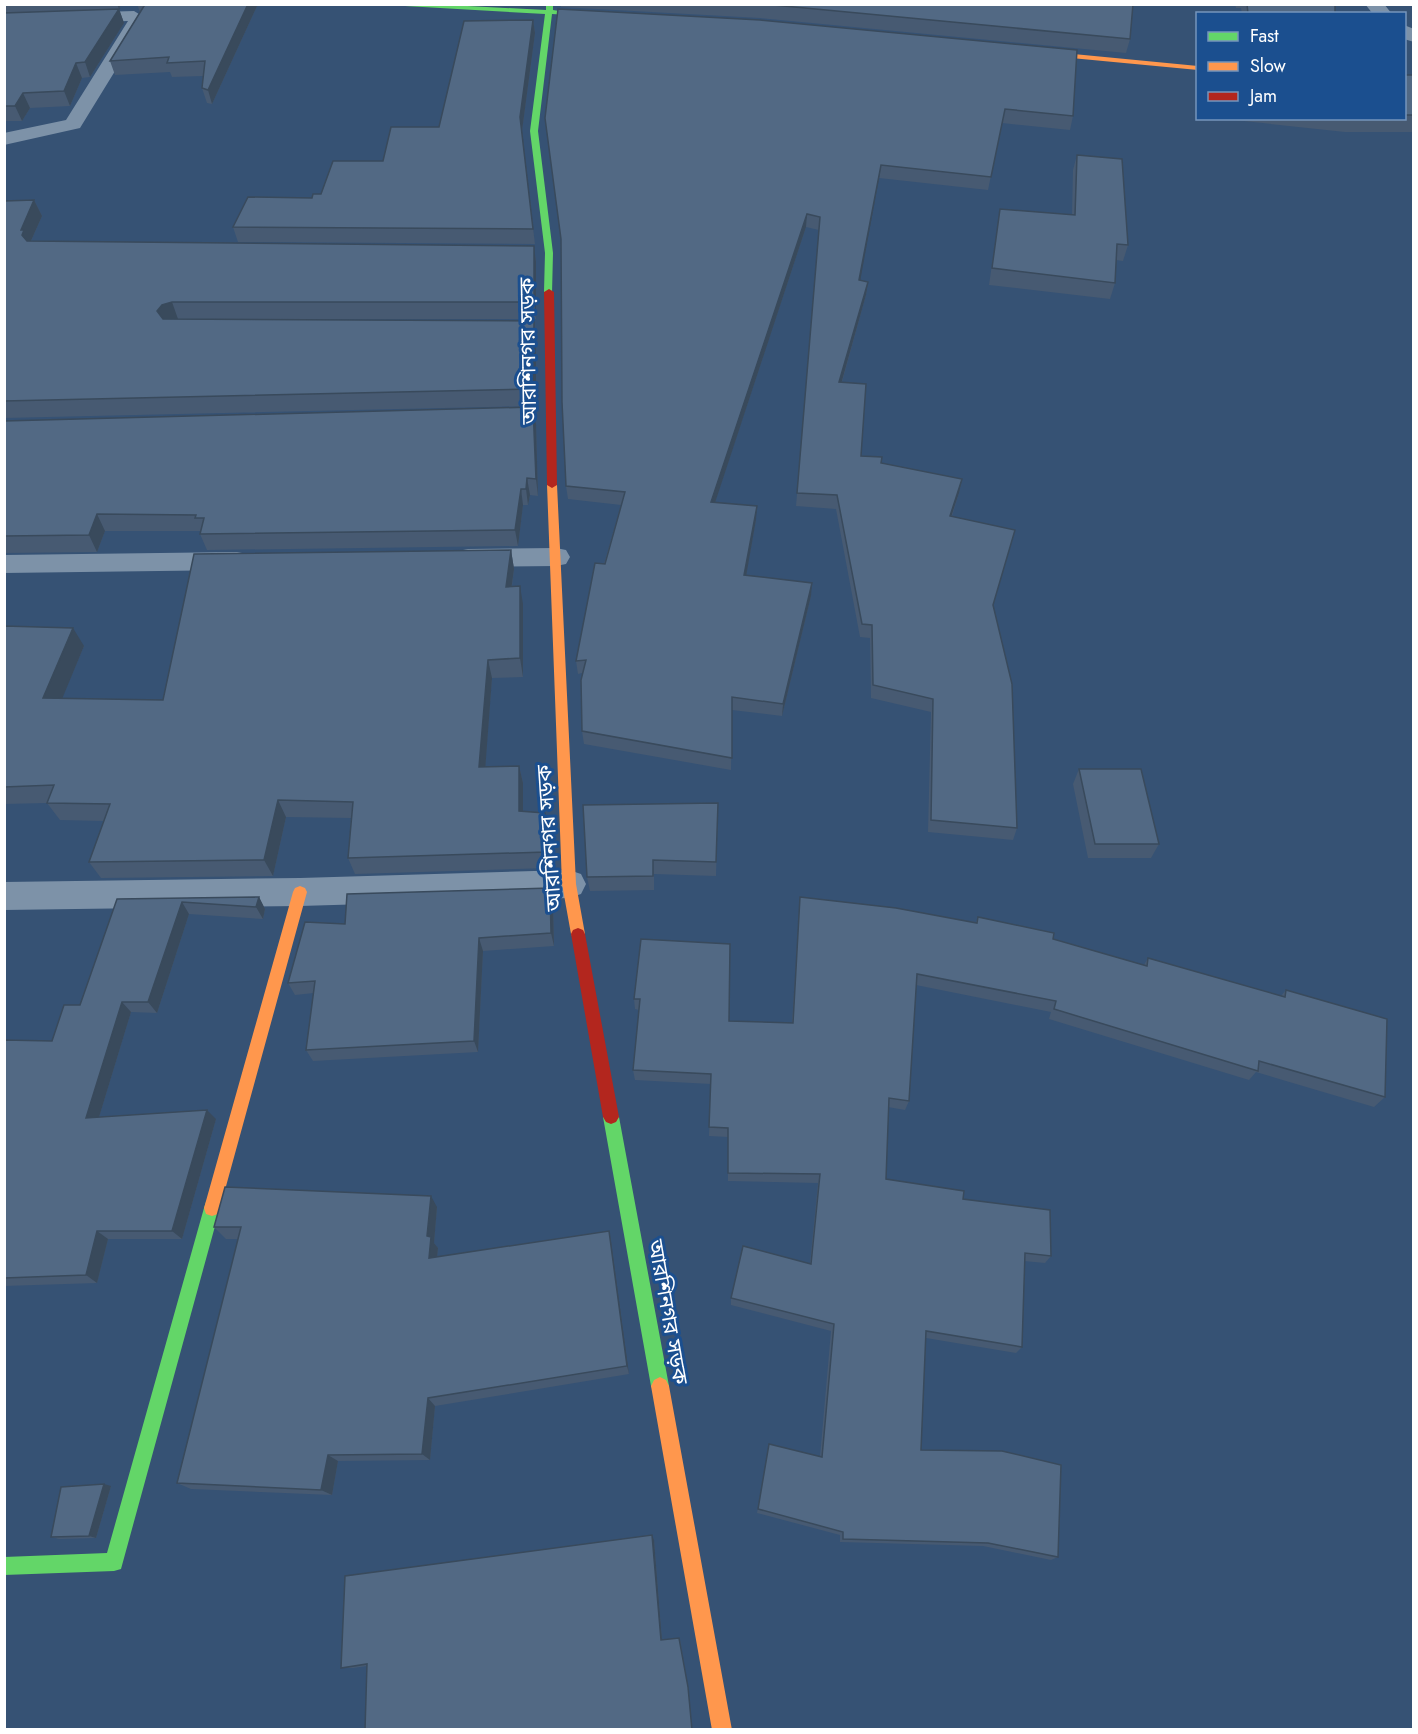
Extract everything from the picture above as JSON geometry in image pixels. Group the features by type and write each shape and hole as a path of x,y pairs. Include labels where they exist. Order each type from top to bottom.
{"street":[{"path":"373,4 549,8 583,14"},
{"name":"আরশিনগর সড়ক","path":"549,8 534,131 549,253 549,328 538,417 556,557 569,884 722,1730"},
{"path":"4,20 134,16 138,19 73,124 4,139"},
{"path":"1020,51 1196,68"},
{"path":"525,253 549,253"},
{"path":"525,328 549,328"},
{"path":"448,559 556,557"},
{"path":"4,564 268,561"},
{"path":"4,896 300,892 569,884"},
{"path":"4,1566 114,1562 300,892"}],"building":[{"path":"142,4 248,4 208,90 202,88 205,61 167,63 169,57 110,61 144,6"},
{"path":"763,4 1133,4 1130,39"},
{"path":"1247,4 1335,4 1335,12 1248,12"},
{"path":"119,9 85,62 76,63 64,91 23,93 15,106 4,106 4,13"},
{"path":"558,9 760,20 1077,50 1073,116 1005,109 991,177 881,165 859,280 868,282 839,382 866,384 861,456 882,457 881,463 962,479 950,516 1015,530 993,605 1012,684 1017,828 931,820 933,699 873,685 872,625 862,624 837,495 797,493 820,217 807,214 711,502 757,506 744,575 812,583 783,704 732,697 732,758 582,731 581,680 586,660 576,661 595,563 605,564 625,492 566,486 562,402 561,239 545,118"},
{"path":"533,20 520,117 533,229 233,227 248,197 312,198 313,194 321,194 333,161 383,161 391,127 439,127 464,21"},
{"path":"1406,75 1413,75 1413,115 1406,115"},
{"path":"1077,155 1122,159 1128,245 1117,244 1115,283 992,268 1000,209 1075,215"},
{"path":"34,200 21,230 24,230 22,235 27,241 534,246 534,302 172,302 162,305 157,311 163,319 534,321 533,389 4,401 4,201"},
{"path":"533,407 536,479 527,478 526,489 521,489 515,530 200,534 204,518 195,518 196,515 97,514 89,535 4,536 4,421"},
{"path":"511,550 506,587 520,586 520,658 488,660 479,767 519,766 519,811 545,813 546,852 348,858 353,802 278,800 264,860 89,862 110,804 47,803 54,785 4,787 4,626 73,628 43,698 163,700 194,554"},
{"path":"1079,769 1141,769 1159,844 1095,844"},
{"path":"718,803 716,862 653,860 653,876 587,877 583,805"},
{"path":"550,888 551,933 479,938 474,1041 306,1050 315,981 288,983 305,922 345,924 347,894"},
{"path":"259,897 256,907 182,902 148,1002 122,1002 86,1118 207,1110 172,1231 97,1231 86,1275 4,1278 4,1040 52,1041 64,1005 80,1005 117,899"},
{"path":"800,897 896,908 977,923 978,917 1054,933 1053,939 1147,966 1148,958 1285,997 1286,990 1387,1019 1385,1097 1259,1061 1258,1071 1054,1009 1056,1001 917,974 909,1101 889,1098 886,1179 964,1191 963,1199 1050,1210 1051,1256 1025,1253 1022,1347 926,1331 921,1450 1002,1451 1061,1465 1058,1557 988,1543 843,1539 843,1532 758,1509 769,1444 822,1457 834,1324 731,1298 743,1246 811,1264 820,1174 728,1173 728,1128 709,1127 711,1074 633,1070 640,999 634,999 641,939 730,944 729,1021 793,1023"},
{"path":"225,1187 431,1196 427,1236 431,1237 429,1258 609,1231 627,1366 428,1398 422,1454 328,1455 321,1490 177,1483 241,1227 214,1227"},
{"path":"104,1484 89,1536 51,1537 61,1487"},
{"path":"652,1535 661,1640 679,1638 688,1687 692,1730 365,1730 367,1664 341,1668 345,1576"}],"traffic: fast":[{"path":"373,4 568,13"},
{"path":"549,292 549,253 534,131 550,4"},
{"path":"611,1117 660,1386"},
{"path":"4,1566 114,1562 212,1208"}],"traffic: slow":[{"path":"1032,52 1196,68"},
{"path":"552,485 569,884 578,934"},
{"path":"212,1208 300,892"},
{"path":"660,1386 722,1730"}],"traffic: jam":[{"path":"549,292 552,485"},
{"path":"578,934 611,1117"}]}
